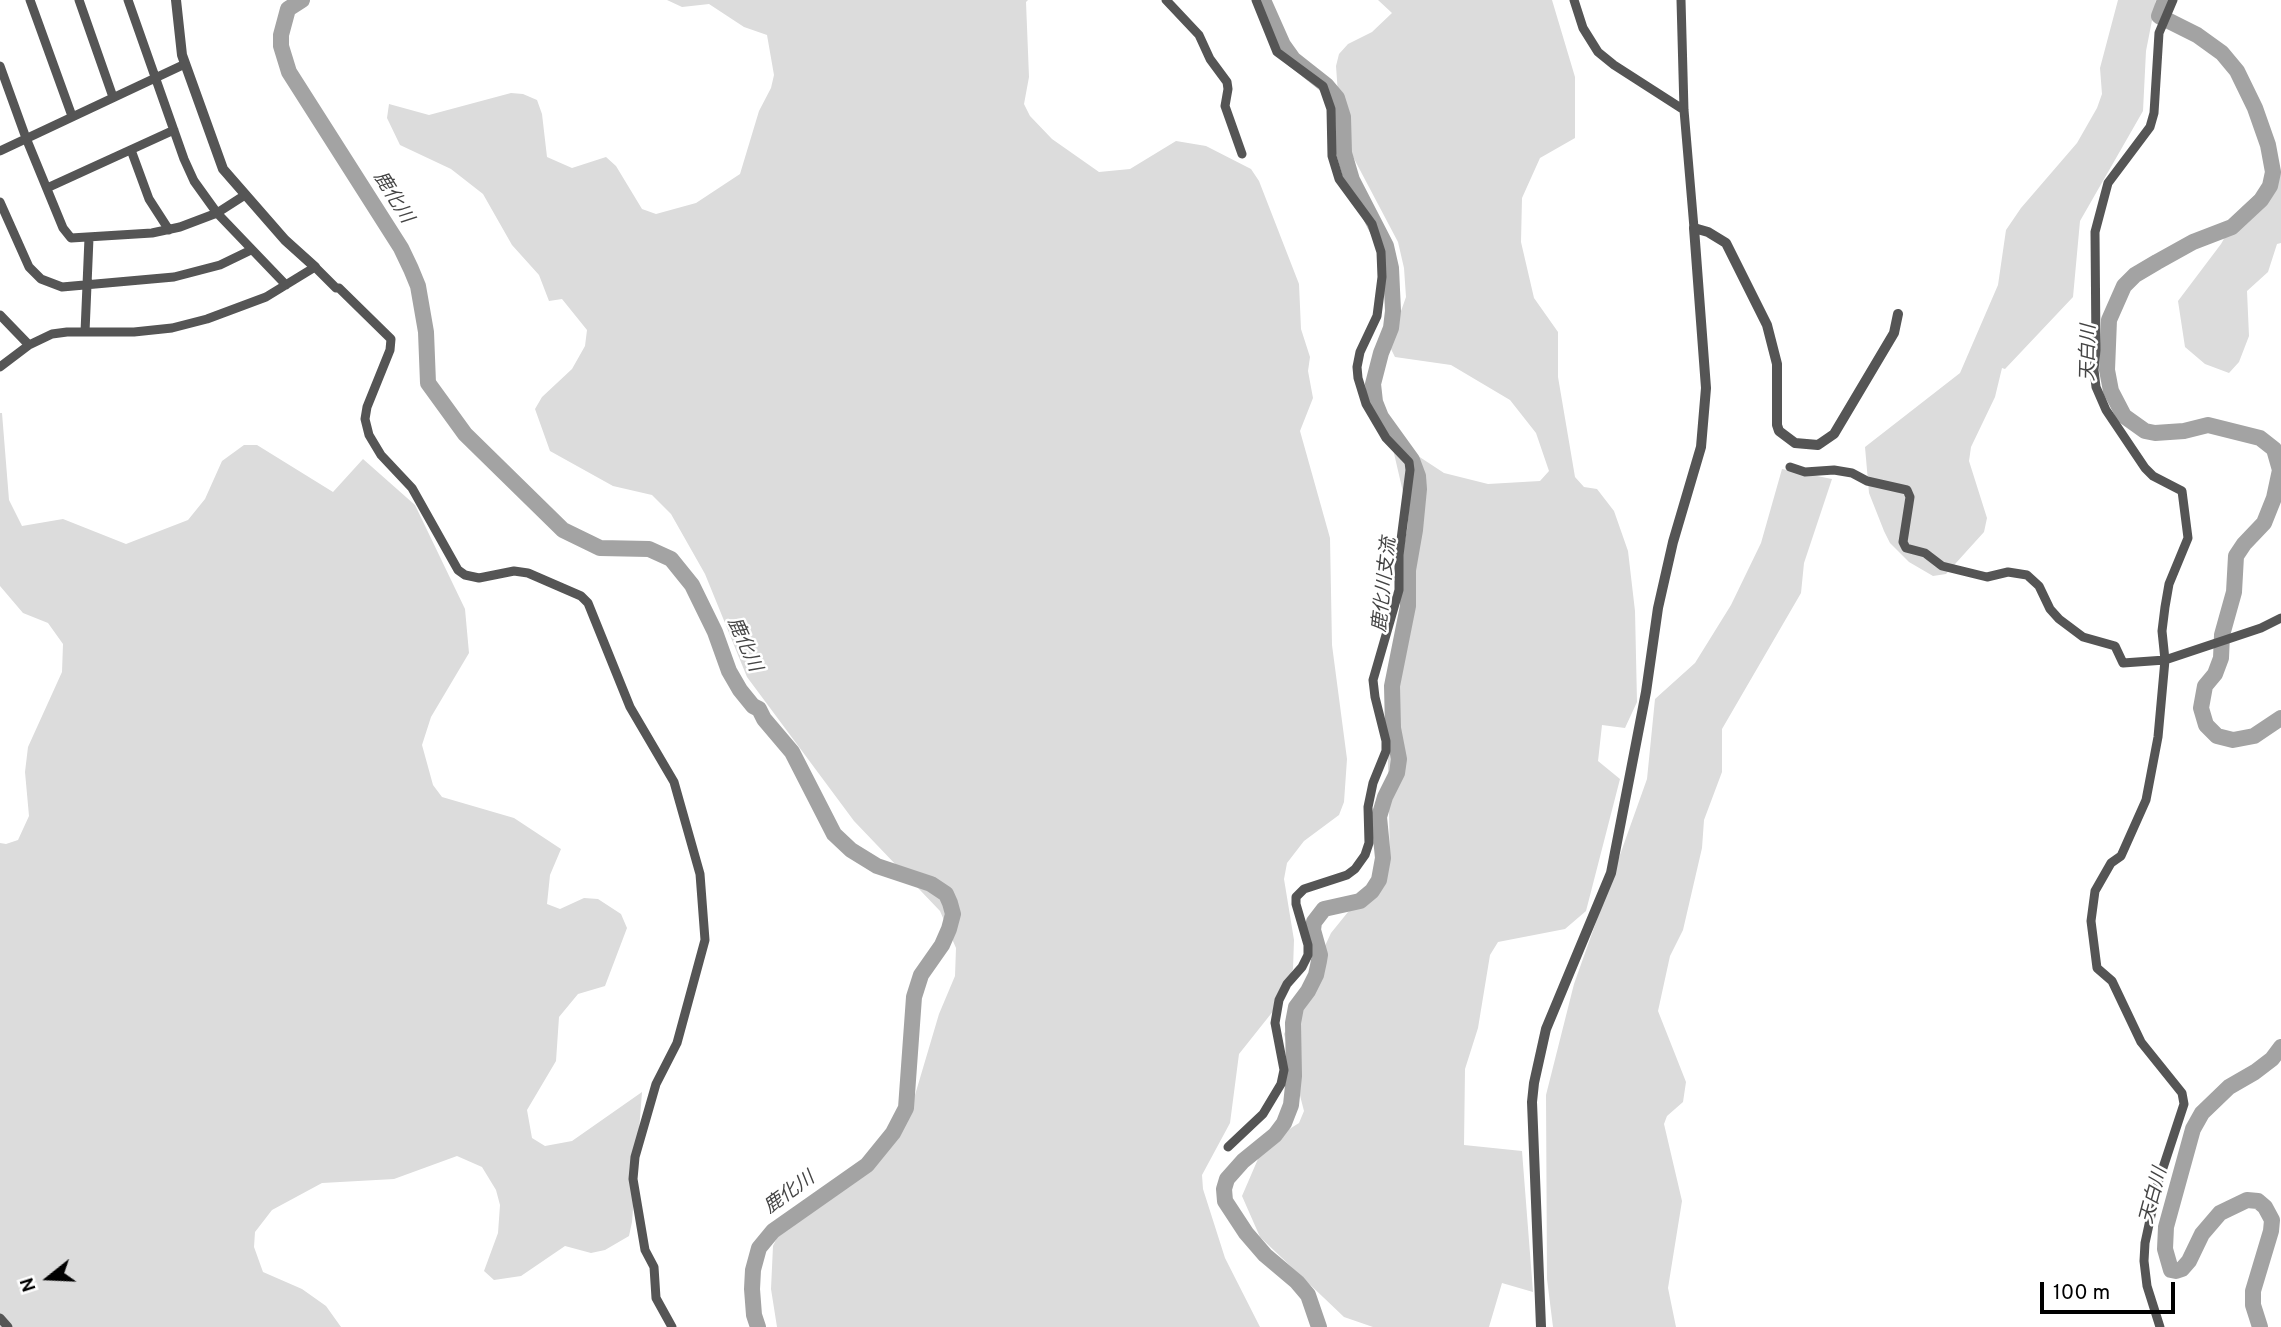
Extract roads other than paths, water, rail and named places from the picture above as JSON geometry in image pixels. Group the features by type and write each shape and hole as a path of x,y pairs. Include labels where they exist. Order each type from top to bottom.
{"street":[{"path":"30,0 72,116"},
{"path":"79,0 113,97"},
{"path":"128,0 194,181 217,213 286,285"},
{"path":"176,0 185,64 223,169 285,240 339,288 390,340 390,350 367,407 365,419 369,435 381,455 418,497 458,570 465,575 479,578 514,571 528,573 581,596 593,612 630,707 674,782 700,874 705,940 677,1043 656,1084 635,1157 633,1179 645,1250 654,1268 656,1298 672,1327"},
{"path":"1166,0 1199,35 1210,59 1227,82 1225,106 1242,155"},
{"path":"1228,1147 1263,1114 1281,1084 1284,1070 1275,1023 1279,1000 1308,955 1296,897 1304,889 1346,875 1355,869 1369,843 1368,807 1387,741 1373,680 1399,590 1399,555 1410,470 1409,462 1386,438 1366,404 1358,378 1360,352 1380,304 1381,252 1372,224 1339,179 1332,156 1331,110 1323,86 1277,52 1256,0"},
{"path":"1574,0 1583,28 1598,52 1684,110"},
{"path":"1541,1327 1532,1102 1534,1083 1546,1029 1611,873 1646,692 1658,608 1673,542 1701,447 1706,388 1684,110 1681,0"},
{"path":"2160,1327 2147,1286 2145,1243 2158,1183 2184,1104 2182,1093 2141,1042 2112,981 2097,968 2091,921 2095,891 2111,863 2121,856 2146,800 2158,737 2165,660 2162,631 2165,607 2169,584 2188,538 2182,491 2153,476 2145,468 2106,410 2096,387 2095,232 2108,184 2150,127 2154,113 2160,30 2173,0"},
{"path":"0,151 185,64"},
{"path":"0,66 26,138 68,236 89,239 169,230 217,213 245,195"},
{"path":"47,188 174,130"},
{"path":"131,150 145,190 169,230"},
{"path":"0,202 25,260 35,273 55,285 87,286 174,277 220,265 251,250"},
{"path":"1694,228 1719,237 1726,243 1767,324 1777,364 1777,425 1779,431 1790,441 1802,446 1818,445 1834,434 1894,333 1898,314"},
{"path":"85,332 89,239"},
{"path":"0,367 29,345 52,334 134,332 187,324 243,307 314,267"},
{"path":"0,315 29,345"},
{"path":"1790,467 1805,472 1833,470 1852,473 1867,481 1907,490 1910,497 1903,542 1906,548 1925,553 1942,566 1987,577 2008,572 2027,575 2039,586 2050,609 2059,619 2083,637 2115,646 2123,663 2165,660 2261,628 2281,618"},
{"path":"0,1318 8,1327"}],"waterway":[{"name":"鹿化川","path":"302,0 288,9 281,35 281,46 289,72 401,248 411,269 418,286 426,332 428,383 465,434 563,530 600,548 649,549 671,559 692,585 715,632 729,671 740,690 753,706 759,709 764,719 792,752 834,834 851,850 877,866 931,884 946,894 950,903 953,914 949,929 942,945 921,975 914,997 906,1108 893,1133 867,1165 773,1231 759,1248 753,1270 752,1289 758,1327"},
{"name":"鹿化川支流","path":"1263,0 1283,45 1293,59 1326,85 1337,98 1343,117 1344,153 1352,180 1386,246 1391,268 1393,311 1391,328 1373,384 1375,402 1381,417 1412,460 1419,489 1408,570 1408,606 1392,686 1393,728 1399,759 1397,773 1379,817 1383,858 1379,880 1372,891 1360,901 1324,909 1314,922 1313,930 1320,955 1316,975 1296,1007 1293,1023 1294,1076 1291,1105 1284,1123 1275,1135 1243,1161 1227,1179 1224,1189 1225,1201 1246,1233 1265,1255 1308,1295 1319,1327"},
{"name":"天白川","path":"2165,0 2159,16 2197,35 2222,53 2237,71 2255,108 2268,145 2273,172 2270,186 2261,200 2232,227 2193,242 2135,275 2124,286 2109,320 2107,370 2111,391 2124,416 2145,431 2184,431 2208,425 2260,438 2274,449 2280,470 2274,498 2264,523 2236,556 2234,592 2222,635 2221,658 2215,674 2205,686 2201,708 2206,725 2217,736 2233,740 2254,736 2281,718"},
{"name":"天白川","path":"2260,1327 2253,1305 2253,1291 2271,1231 2272,1220 2265,1207 2258,1201 2247,1200 2220,1213 2202,1234 2189,1261 2176,1271 2171,1270 2165,1249 2166,1227 2193,1129 2202,1113 2229,1087 2272,1059 2281,1047"}]}
